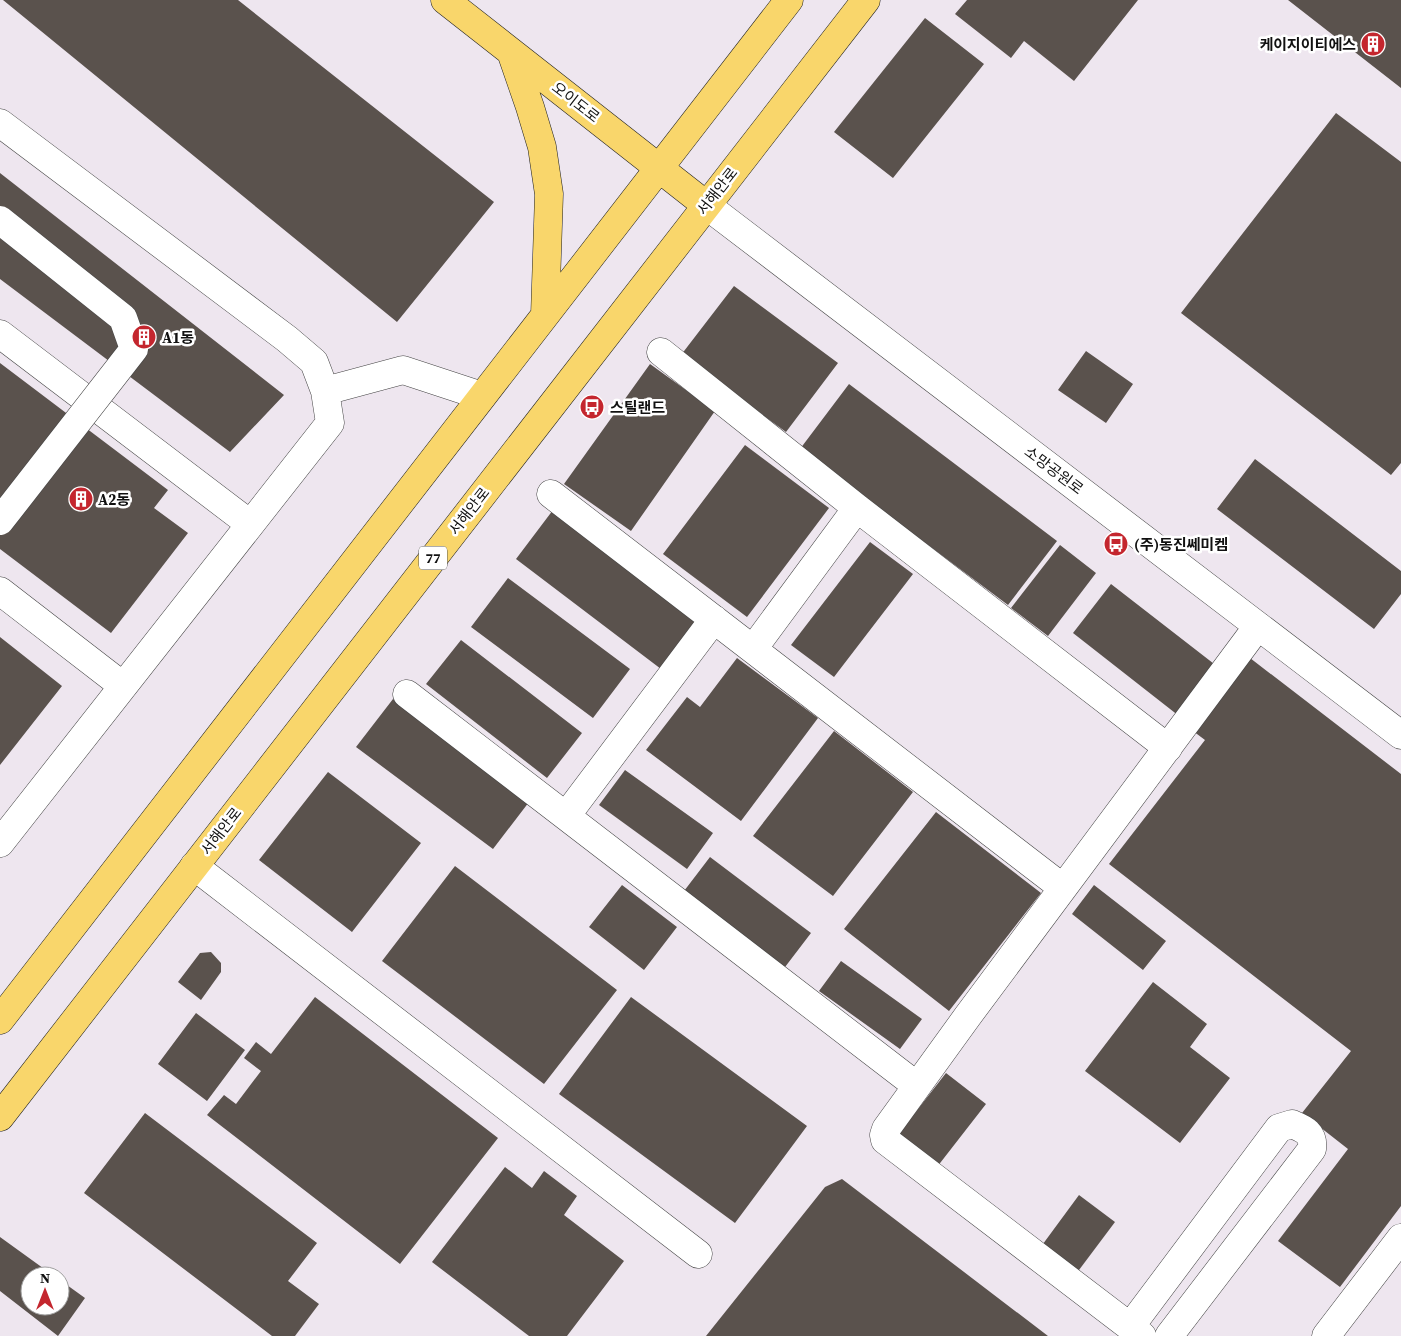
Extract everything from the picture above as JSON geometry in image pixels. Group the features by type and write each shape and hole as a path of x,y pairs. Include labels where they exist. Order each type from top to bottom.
{"main road":[{"name":"오이도로","path":"445,0 706,205"},
{"path":"0,1020 789,0"},
{"name":"서해안로","path":"0,1117 866,0"},
{"path":"511,52 542,148 549,194 545,315"}],"street":[{"path":"0,123 314,362 325,392 330,423 0,843"},
{"name":"소망공원로","path":"706,205 1401,735"},
{"path":"0,220 123,318 134,349 0,521"},
{"path":"0,334 250,524"},
{"path":"661,352 857,508 1168,748"},
{"path":"325,392 403,370 482,396"},
{"path":"551,494 1063,888"},
{"path":"753,649 857,508"},
{"path":"0,591 123,686"},
{"path":"566,816 714,619"},
{"path":"1169,1336 1312,1149 1313,1141 1310,1134 1292,1124 1279,1128 1136,1332 885,1140 884,1135 886,1129 917,1086 1258,626"},
{"path":"407,694 917,1086"},
{"path":"194,866 698,1254"},
{"path":"1326,1336 1401,1238"}],"shaded area":[{"path":"0,0 1401,0 1401,1336 0,1336"}],"building":[{"path":"3,0 238,0 494,202 397,322"},
{"path":"967,0 1138,0 1074,81 1024,41 1011,58 955,14"},
{"name":"케이지이티에스","path":"1288,0 1401,0 1401,88"},
{"path":"925,18 984,64 893,178 834,132"},
{"path":"1336,113 1401,162 1401,463 1391,475 1181,313"},
{"name":"A1동","path":"0,173 284,395 230,452 0,279"},
{"path":"734,286 838,363 786,432 681,355"},
{"path":"1086,351 1133,384 1106,423 1058,390"},
{"name":"A2동","path":"0,363 168,490 154,508 188,533 111,633 0,549"},
{"path":"650,364 715,411 631,531 564,484"},
{"path":"849,384 1057,541 1008,605 800,449"},
{"path":"745,445 829,508 747,617 663,554"},
{"path":"1255,459 1401,571 1401,594 1374,629 1217,509"},
{"path":"553,510 698,621 661,669 516,559"},
{"path":"870,542 913,574 834,677 791,645"},
{"path":"1060,545 1096,573 1048,636 1011,608"},
{"path":"508,578 630,669 593,718 471,627"},
{"path":"1111,584 1218,667 1179,716 1073,633"},
{"path":"0,637 62,686 0,765"},
{"path":"461,640 582,733 547,778 426,684"},
{"path":"737,658 818,718 741,821 646,750 687,697 700,707"},
{"path":"1250,658 1401,774 1401,1206 1340,1287 1278,1241 1348,1149 1302,1113 1351,1051 1109,864 1205,740 1193,731"},
{"path":"393,699 529,802 493,849 356,747"},
{"path":"834,731 913,792 833,896 753,836"},
{"path":"625,770 713,833 687,869 599,805"},
{"path":"328,772 421,843 352,932 259,860"},
{"path":"936,812 1041,893 949,1011 844,929"},
{"path":"710,857 811,933 782,971 681,895"},
{"path":"455,866 617,990 544,1084 382,961"},
{"path":"622,885 677,927 644,970 589,927"},
{"path":"1094,885 1166,941 1143,970 1072,914"},
{"path":"211,952 221,963 221,972 201,1000 178,982 200,953"},
{"path":"841,961 922,1019 900,1049 819,991"},
{"path":"1153,982 1207,1024 1190,1047 1230,1078 1180,1143 1085,1071"},
{"path":"315,997 498,1138 400,1264 207,1115 224,1095 236,1104 261,1071 244,1058 256,1042 271,1054"},
{"path":"631,997 807,1126 735,1223 559,1094"},
{"path":"196,1013 245,1050 207,1101 158,1064"},
{"path":"946,1073 986,1104 937,1167 897,1136"},
{"path":"145,1113 317,1243 288,1281 319,1304 295,1336 272,1336 84,1193"},
{"path":"505,1167 532,1188 544,1171 577,1196 564,1215 624,1261 567,1336 529,1336 432,1262"},
{"path":"842,1179 1048,1336 706,1336 825,1187"},
{"path":"1079,1195 1115,1222 1076,1274 1040,1248"},
{"path":"0,1237 40,1266 20,1266 20,1307 0,1291"},
{"path":"70,1287 85,1298 58,1336 32,1316 70,1316"}],"place":[{"name":"케이지이티에스","path":"1373,44"},
{"name":"A1동","path":"144,337"},
{"name":"스틸랜드","path":"592,407"},
{"name":"A2동","path":"81,499"},
{"name":"(주)동진쎄미켐","path":"1116,544"}]}
